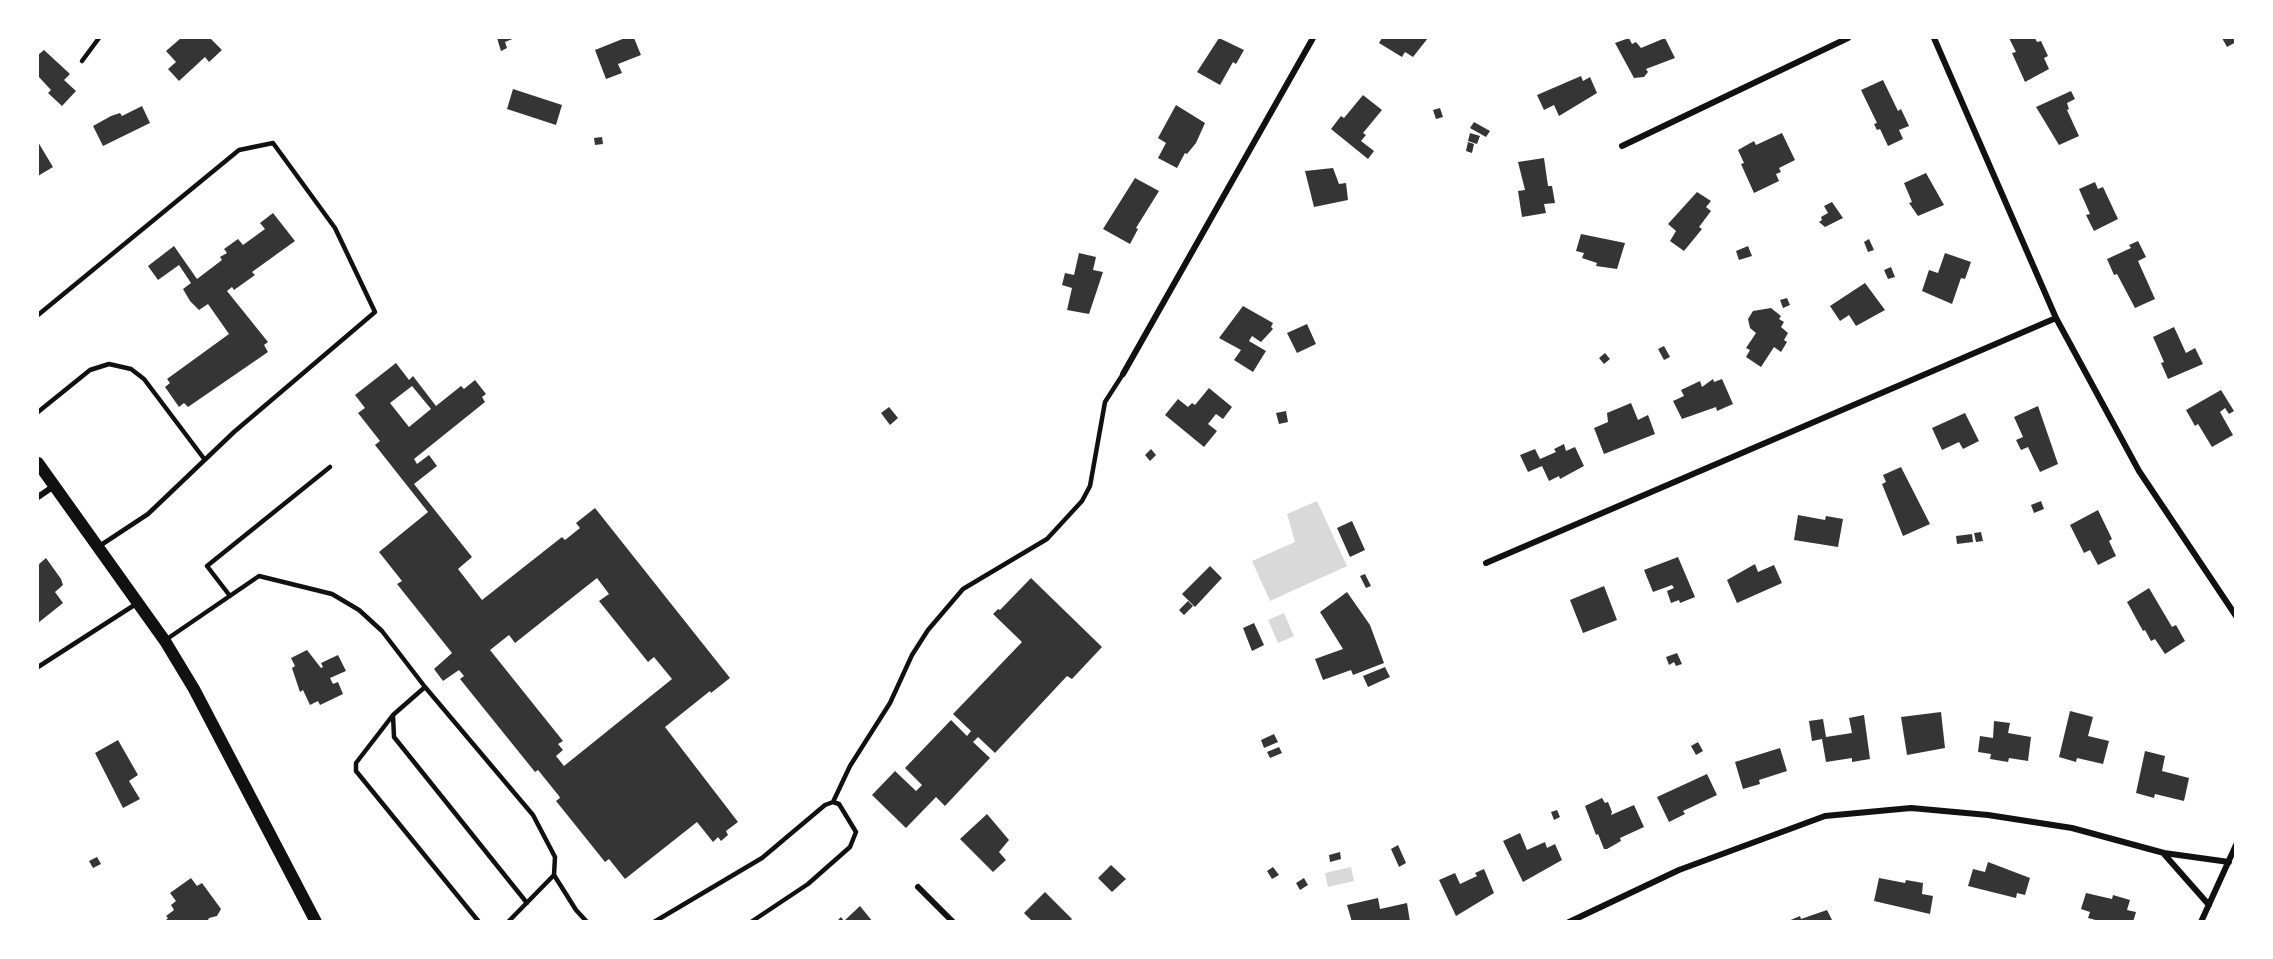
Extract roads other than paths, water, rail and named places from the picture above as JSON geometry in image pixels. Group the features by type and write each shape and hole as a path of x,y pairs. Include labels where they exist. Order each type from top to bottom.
{"main road":[{"path":"38,463 165,641 194,689 316,921"}],"street":[{"path":"1123,374 1312,38"},
{"path":"1622,146 1848,38"},
{"path":"1934,38 2056,318 2139,471 2235,616"},
{"path":"1486,563 2056,318"},
{"path":"38,497 54,486"},
{"path":"1569,921 1679,870 1825,816 1911,808 1988,814 2072,828 2164,854 2229,862"},
{"path":"2201,921 2235,846"},
{"path":"2164,854 2209,904"},
{"path":"918,887 953,921"}],"lane":[{"path":"81,62 99,38"},
{"path":"38,315 239,150 273,143 335,228 375,312 205,460 148,514 98,547"},
{"path":"38,412 90,370 109,364 131,369 144,379 205,460"},
{"path":"833,802 850,766 890,704 912,655 928,630 963,589 1047,539 1082,501 1090,486 1105,402 1123,374"},
{"path":"231,596 207,566 330,467"},
{"path":"165,641 259,576 332,594 359,610 382,631 425,687 533,815 555,857 554,875 576,910 587,921"},
{"path":"38,667 138,603"},
{"path":"425,687 393,715 356,763 356,771 479,921"},
{"path":"393,715 394,737 527,903"},
{"path":"654,921 762,858 825,805 833,802 839,804 856,832 850,847 808,884 751,921"},
{"path":"508,921 554,875"}]}
